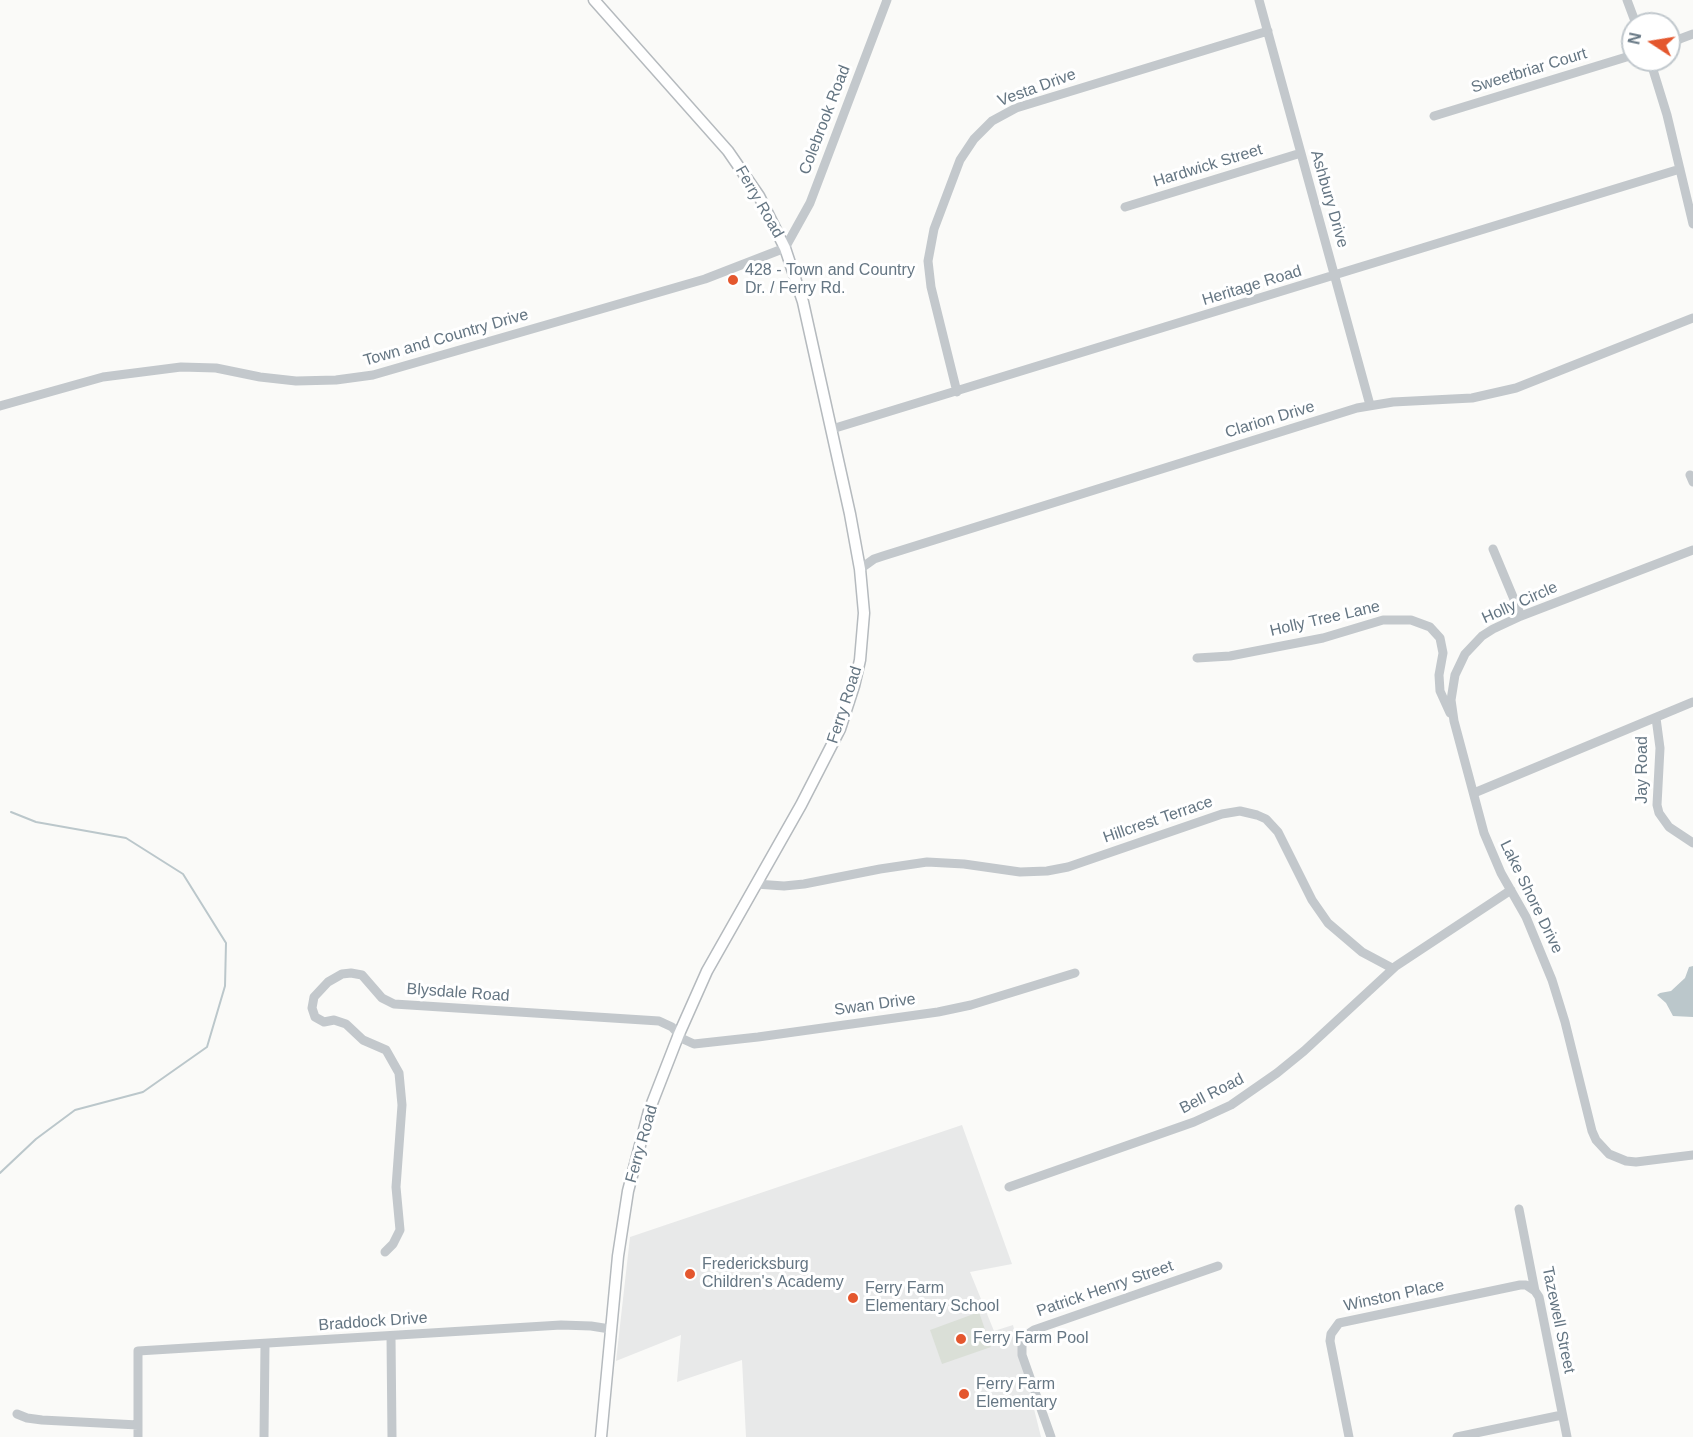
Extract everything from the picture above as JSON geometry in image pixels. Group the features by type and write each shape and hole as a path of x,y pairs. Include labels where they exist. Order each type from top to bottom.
{"main road":[{"name":"Ferry Road","path":"594,0 728,151 759,196 785,248 803,302 832,429 860,569 863,604 863,636 854,686 844,718 829,753 707,971 679,1034 650,1111 628,1191 618,1256 601,1437"}],"street":[{"name":"Colebrook Road","path":"785,248 810,203 887,0"},
{"name":"Ashbury Drive","path":"1259,0 1370,405"},
{"name":"Vesta Drive","path":"957,392 931,287 928,261 934,229 960,160 974,139 992,121 1016,108 1268,31"},
{"name":"Sweetbriar Court","path":"1434,116 1621,59"},
{"path":"1654,72 1667,115 1693,224"},
{"name":"Hardwick Street","path":"1125,207 1301,153"},
{"name":"Heritage Road","path":"832,429 1680,169"},
{"name":"Town and Country Drive","path":"0,406 103,377 181,367 216,368 296,381 336,380 373,375 705,279 785,248"},
{"name":"Clarion Drive","path":"860,569 874,559 883,556 1370,405 1448,401 1496,394 1547,377 1693,318"},
{"path":"1493,549 1521,616"},
{"name":"Holly Circle","path":"1474,793 1454,721 1451,700 1455,675 1465,654 1482,636 1521,616 1693,550"},
{"name":"Holly Tree Lane","path":"1197,658 1230,656 1323,638 1383,620 1411,620 1430,627 1440,638 1443,653 1440,691 1454,721"},
{"path":"1474,793 1693,702"},
{"name":"Jay Road","path":"1656,718 1660,748 1657,805 1659,813 1669,827 1693,843"},
{"name":"Lake Shore Drive","path":"1474,793 1488,842 1526,916 1552,980 1596,1140 1609,1154 1626,1161 1636,1162 1693,1155"},
{"name":"Hillcrest Terrace","path":"756,884 784,886 804,884 927,862 964,864 1020,872 1047,871 1068,867 1222,813 1240,811 1266,819 1278,832 1312,900 1328,923 1362,952 1392,968"},
{"path":"1392,968 1511,890"},
{"name":"Bell Road","path":"1009,1187 1194,1122 1231,1105 1296,1057 1392,968"},
{"name":"Blysdale Road","path":"385,1252 397,1237 400,1223 396,1186 402,1105 399,1073 386,1050 363,1040 346,1024 334,1020 324,1022 315,1017 312,1003 314,997 328,982 342,974 356,973 368,980 382,998 394,1004 659,1022 672,1027 679,1034"},
{"name":"Swan Drive","path":"679,1034 688,1042 706,1044 938,1012 971,1005 1075,974"},
{"name":"Tazewell Street","path":"1520,1209 1566,1437"},
{"name":"Patrick Henry Street","path":"1051,1437 1023,1358 1022,1342 1025,1336 1034,1330 1218,1266"},
{"name":"Winston Place","path":"1349,1437 1330,1341 1331,1334 1339,1323 1520,1285 1526,1285 1535,1291"},
{"name":"Braddock Drive","path":"138,1425 138,1352 561,1325 610,1329"},
{"path":"391,1336 392,1437"},
{"path":"264,1437 265,1344"},
{"path":"17,1414 42,1420 138,1425 138,1437"},
{"path":"1457,1437 1562,1415"}],"shaded area":[{"path":"1693,966 1693,1017 1673,1016 1666,1003 1657,995 1671,991 1685,978 1689,967"},
{"name":"Ferry Farm Elementary School","path":"962,1125 1012,1264 970,1272 994,1331 1013,1325 1041,1437 746,1437 742,1360 677,1382 681,1335 616,1361 630,1237"},
{"name":"Ferry Farm Pool","path":"979,1312 991,1347 942,1364 930,1330"}],"waterway":[{"path":"0,1173 36,1139 75,1110 143,1092 207,1047 225,986 226,943 183,874 126,838 36,822 11,812"}],"place":[{"name":"428 - Town and Country Dr. / Ferry Rd.","path":"733,280"},
{"name":"Fredericksburg Children's Academy","path":"690,1274"},
{"name":"Ferry Farm Elementary School","path":"853,1298"},
{"name":"Ferry Farm Pool","path":"961,1339"},
{"name":"Ferry Farm Elementary","path":"964,1394"}]}
